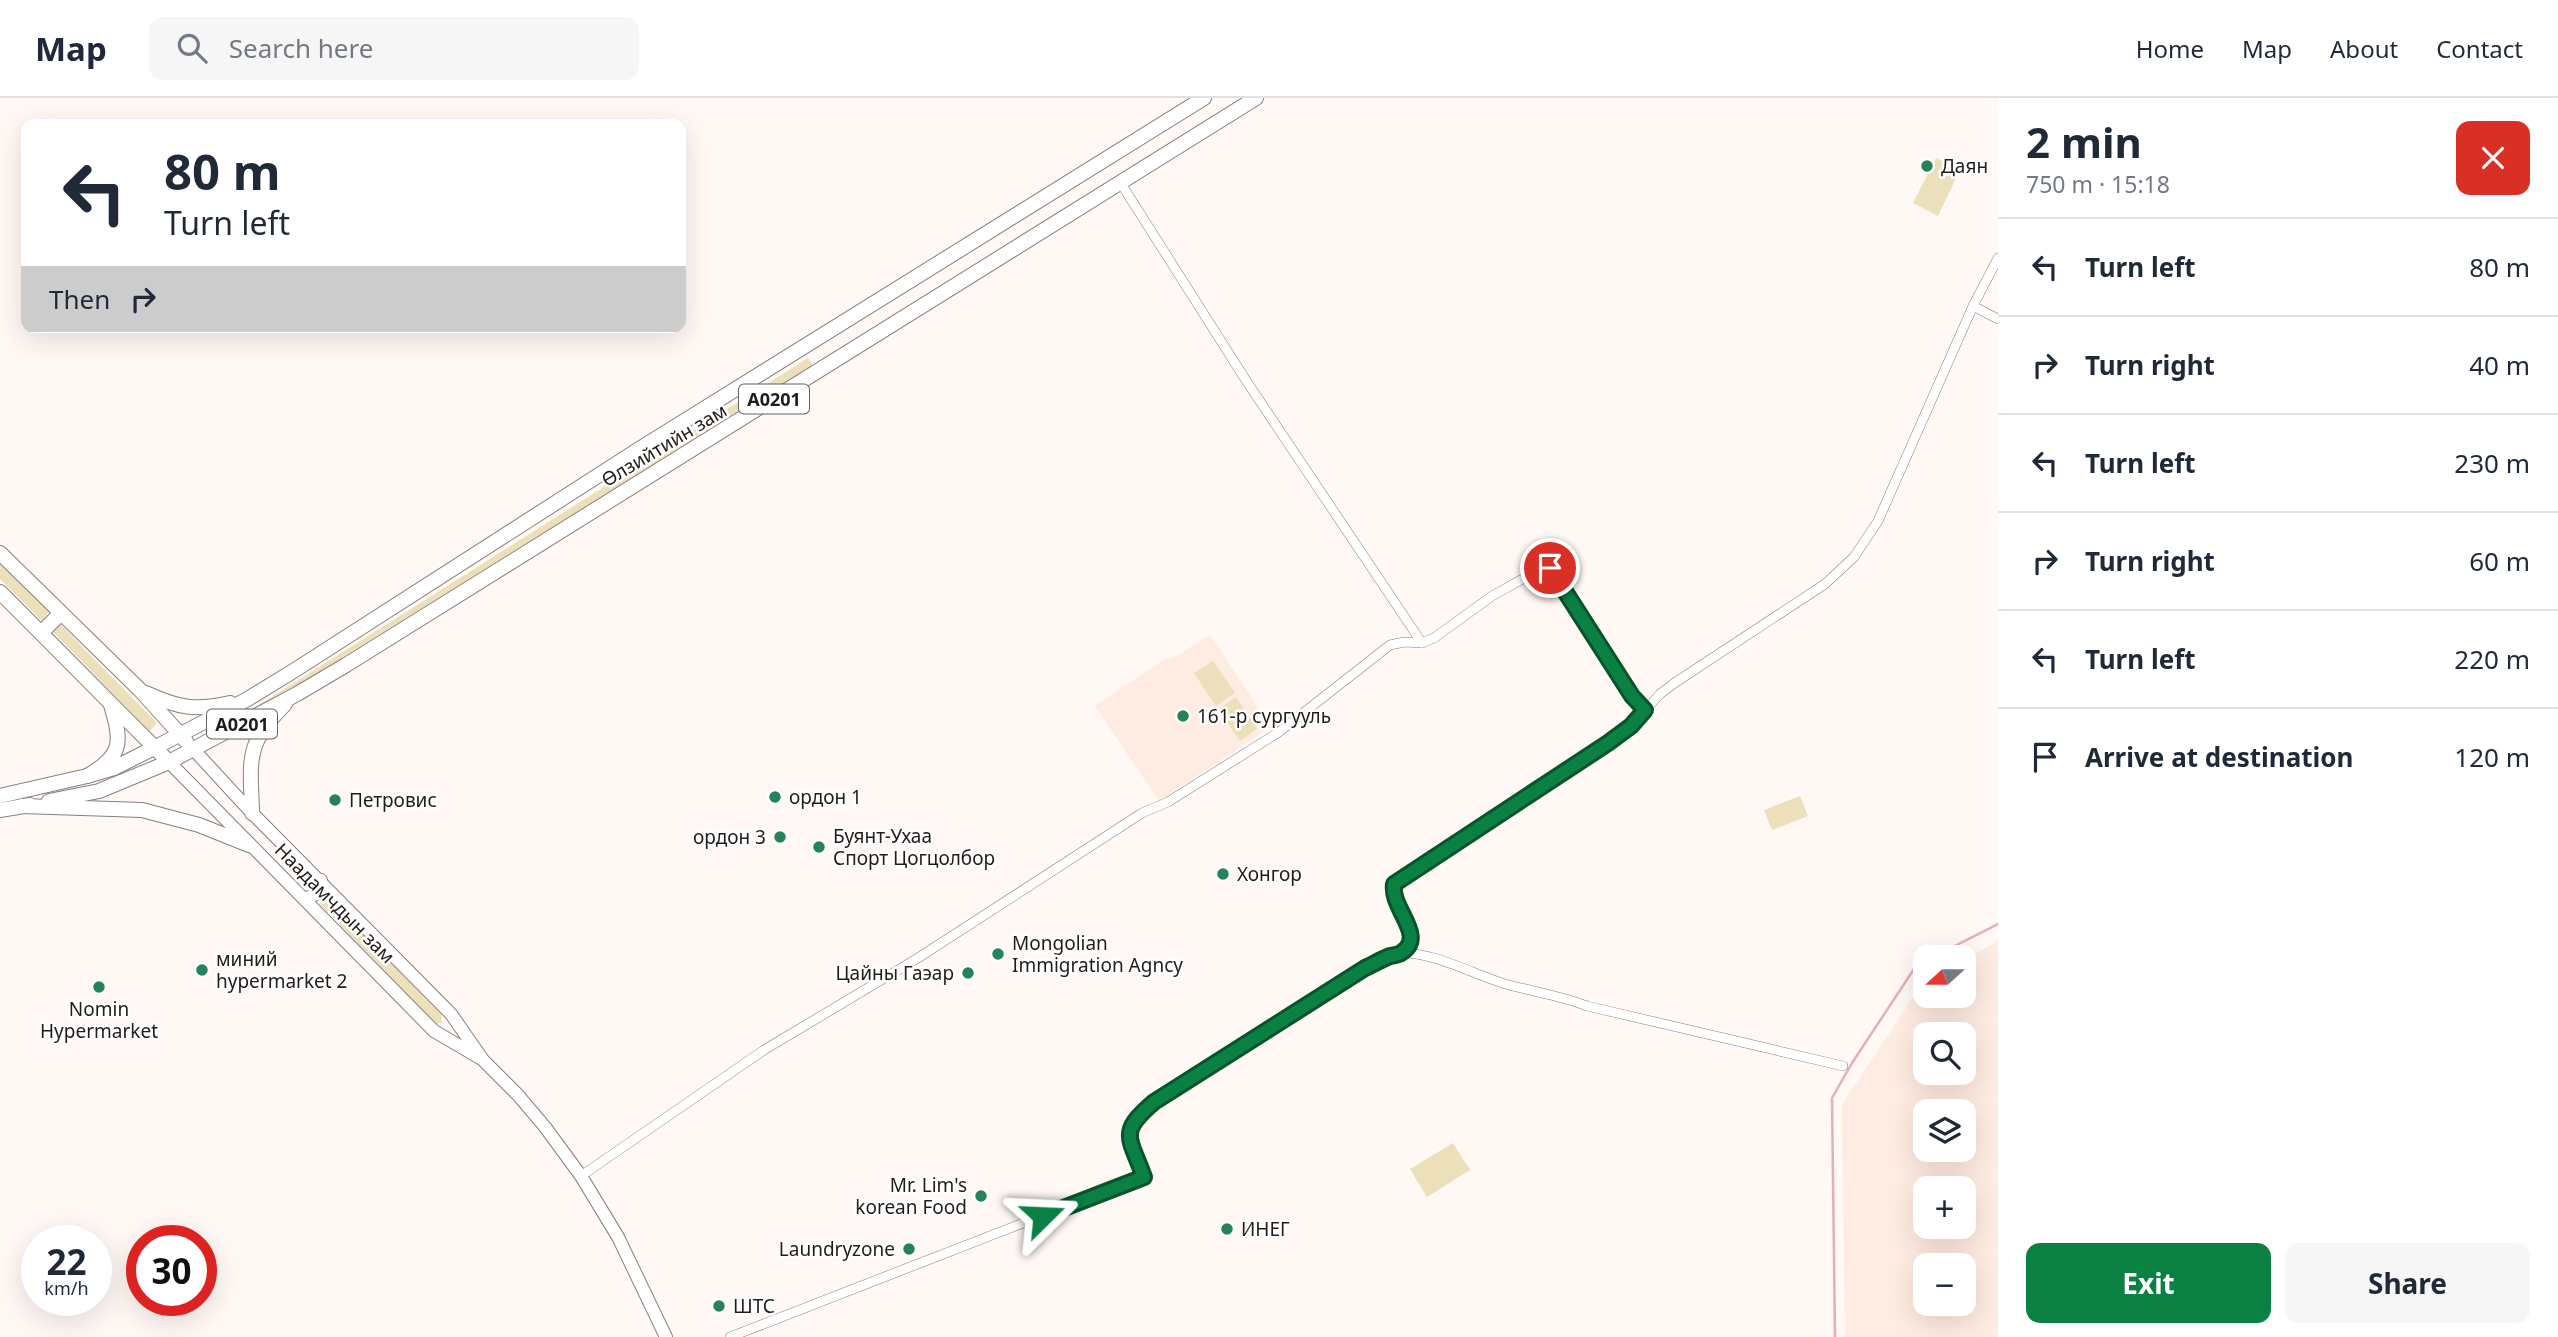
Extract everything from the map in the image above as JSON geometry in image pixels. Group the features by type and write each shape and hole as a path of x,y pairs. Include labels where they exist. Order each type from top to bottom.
{"main road":[{"name":"Өлзийтийн зам","path":"0,796 114,768 246,700 641,448 1204,98"},
{"name":"Өлзийтийн зам","path":"22,806 99,791 194,750 290,697 757,410 1256,98"},
{"path":"0,554 140,690 194,750"},
{"path":"0,592 169,762"},
{"path":"41,632 61,613"},
{"path":"140,690 168,704 188,708 205,708 246,700"},
{"path":"252,813 250,772 253,751 261,733 290,697"},
{"path":"87,776 107,765 118,742 118,728 109,700"},
{"name":"Наадамчдын зам","path":"194,750 252,813 451,1014 483,1060 525,1103 581,1176 618,1237 666,1337"},
{"name":"Наадамчдын зам","path":"169,762 434,1031 483,1060"},
{"path":"0,810 22,806 142,810 199,825 249,845"},
{"path":"305,899 316,894 321,880"},
{"path":"315,909 320,898 333,892"}],"street":[{"path":"1120,182 1247,382 1422,643"},
{"path":"730,1337 1144,1177 1130,1141 1129,1130 1133,1120 1154,1102 1365,968 1401,953 1410,941 1410,927 1395,904 1394,884 1608,743 1631,726 1673,684 1825,584 1854,557 1878,521 1973,306 1998,258"},
{"path":"1973,306 1998,319"},
{"path":"581,1176 764,1050 918,958 1142,813 1168,802 1279,732 1390,645 1404,642 1422,643 1449,629 1492,596 1545,567 1550,568 1632,696 1645,710"},
{"path":"1401,953 1434,958 1508,985 1587,1006 1843,1066"}],"shaded area":[{"path":"1936,158 1960,170 1938,216 1913,203"},
{"path":"808,358 814,367 265,705 235,720"},
{"path":"0,564 49,612 42,621 0,579"},
{"path":"58,622 157,723 150,731 50,629"},
{"name":"161-р сургууль","path":"1210,635 1271,727 1159,801 1095,706 1167,658 1170,660"},
{"path":"1213,661 1235,693 1216,706 1194,673"},
{"path":"1236,697 1257,729 1240,741 1219,709"},
{"path":"1800,796 1808,816 1772,830 1764,810"},
{"path":"327,898 441,1014 442,1022 434,1022 320,904"},
{"path":"1998,942 1998,1337 1845,1337 1842,1105 1913,997 1913,1008 1976,1008 1976,953"},
{"path":"1453,1143 1470,1170 1427,1197 1410,1169"}],"waterway":[{"path":"1957,945 1998,924"},
{"path":"1835,1337 1832,1098 1913,971"}],"place":[{"name":"Даян","path":"1927,166"},
{"name":"161-р сургууль","path":"1183,716"},
{"name":"ордон 1","path":"775,797"},
{"name":"Петровис","path":"335,800"},
{"name":"ордон 3","path":"780,837"},
{"name":"Буянт-Ухаа Спорт Цогцолбор","path":"819,847"},
{"name":"Хонгор","path":"1223,874"},
{"name":"Mongolian Immigration Agncy","path":"998,954"},
{"name":"миний hypermarket 2","path":"202,970"},
{"name":"Цайны Гаэар","path":"968,973"},
{"name":"Nomin Hypermarket","path":"99,987"},
{"name":"Mr. Lim's korean Food","path":"981,1196"},
{"name":"ИНЕГ","path":"1227,1229"},
{"name":"Laundryzone","path":"909,1249"},
{"name":"ШТС","path":"719,1306"}],"route":[{"path":"1043,1216 1144,1177 1130,1141 1129,1130 1133,1120 1154,1102 1365,968 1401,953 1410,941 1410,927 1395,904 1394,884 1608,743 1631,726 1645,710 1632,696 1550,568"}]}
